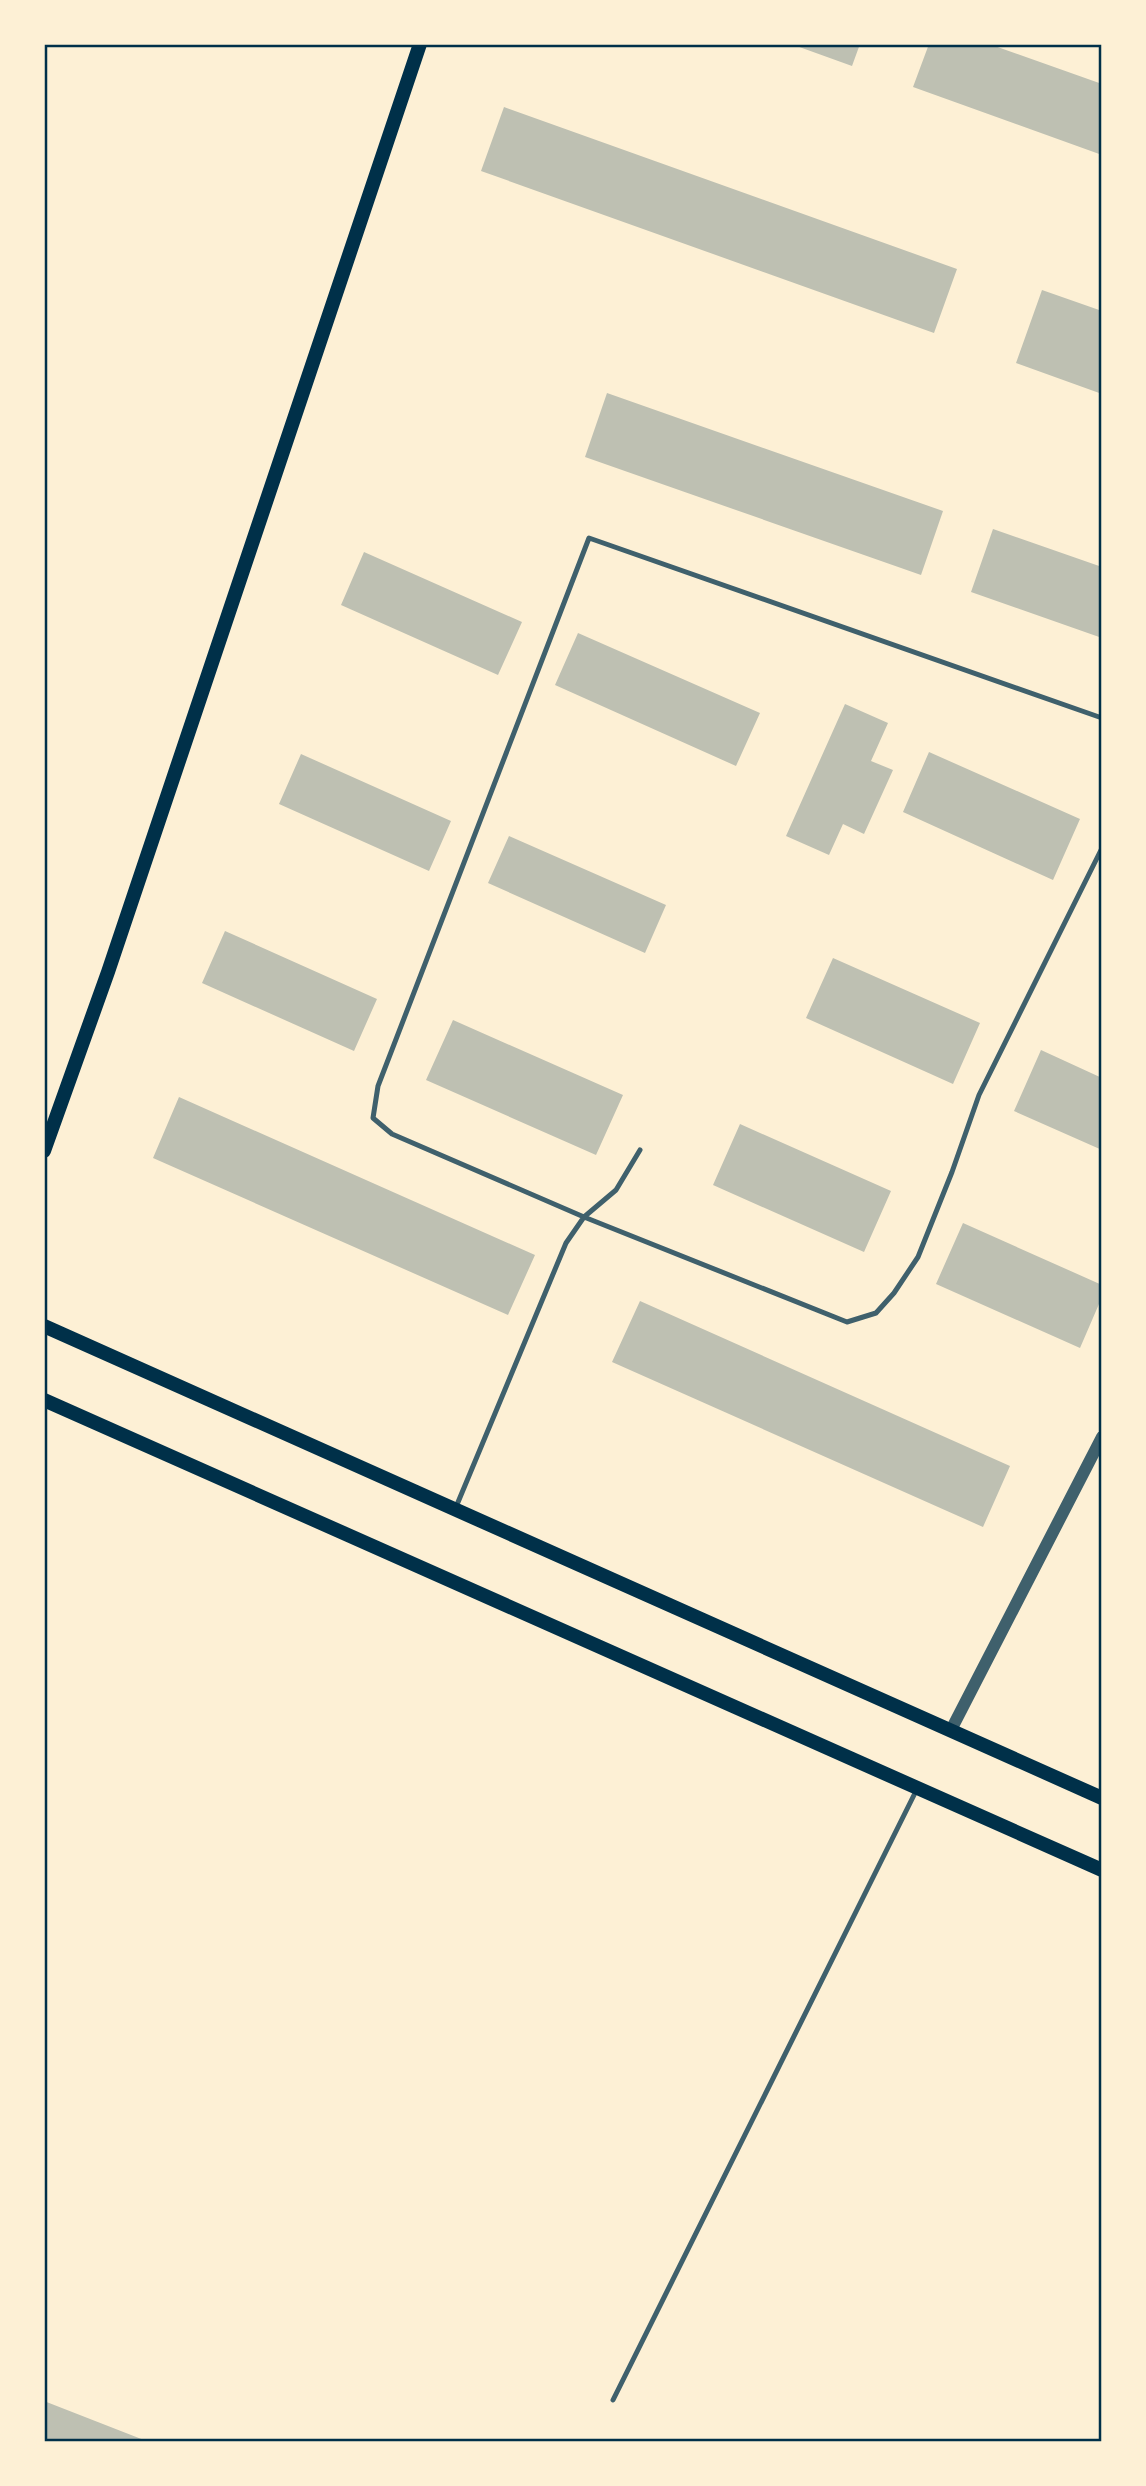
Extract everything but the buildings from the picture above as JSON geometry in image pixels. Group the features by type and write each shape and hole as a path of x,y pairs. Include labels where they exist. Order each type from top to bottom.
{"main road":[{"path":"44,1152 108,972 420,44"},
{"path":"44,1326 1102,1798"},
{"path":"44,1400 1102,1870"}],"street":[{"path":"951,1730 1102,1437"}],"lane":[{"path":"1102,718 589,538 378,1086 373,1118 392,1134 584,1217 847,1322 876,1313 894,1293 918,1257 953,1172 979,1095 1102,848"},
{"path":"455,1510 566,1243 584,1217 616,1190 640,1150"},
{"path":"613,2400 918,1788"}]}
